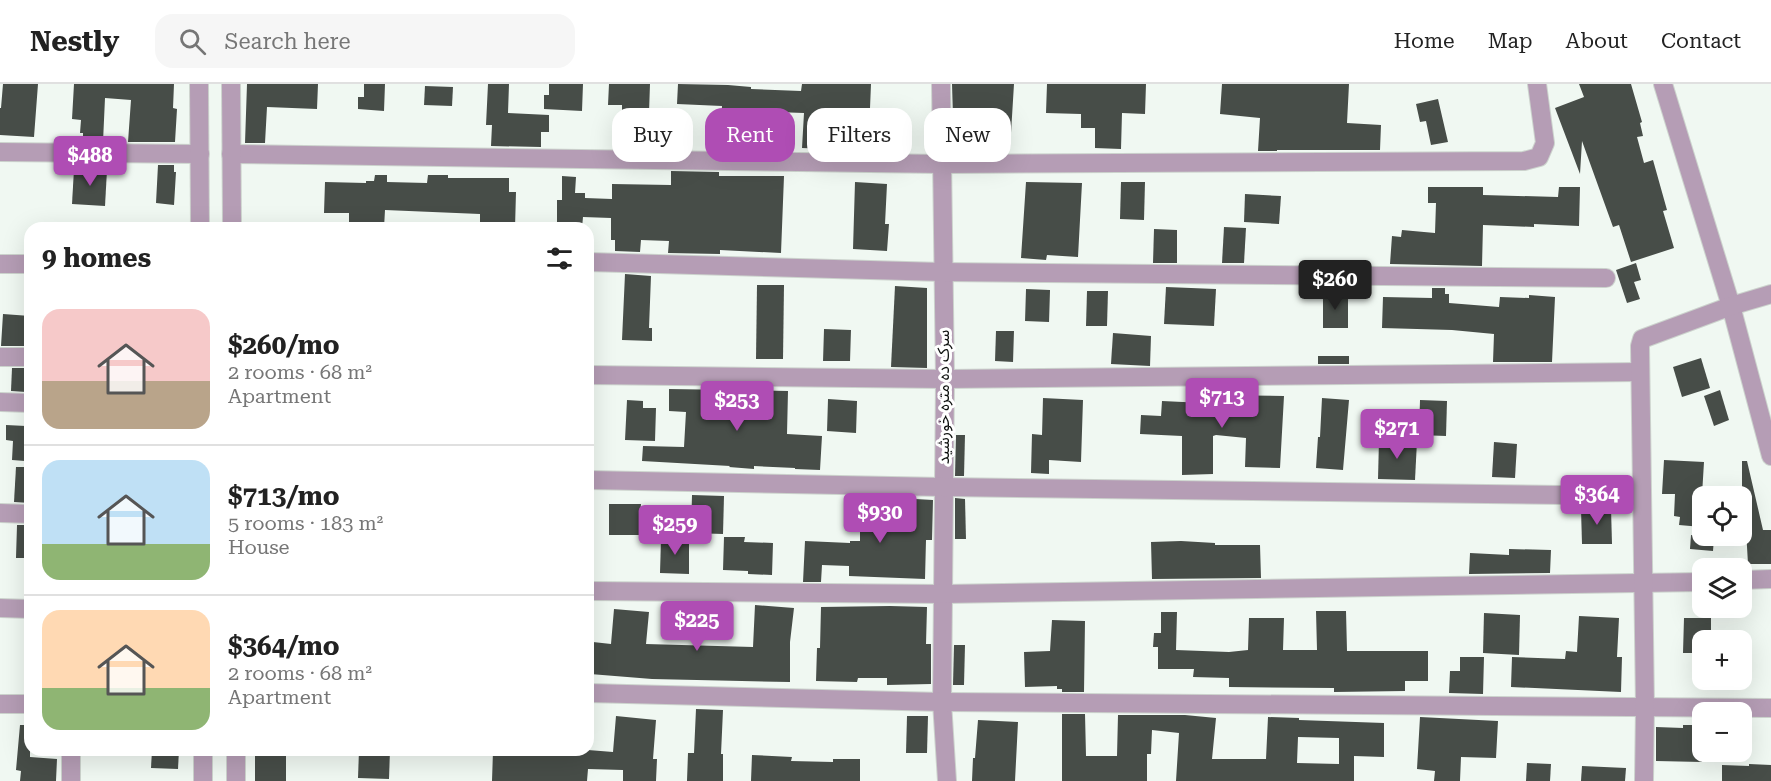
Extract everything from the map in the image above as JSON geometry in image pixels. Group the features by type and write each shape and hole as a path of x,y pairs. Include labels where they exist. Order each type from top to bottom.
{"street":[{"path":"199,84 200,222"},
{"path":"231,84 232,222"},
{"name":"سرک ده متره خورشید","path":"941,84 945,379 942,702 947,781"},
{"path":"231,154 942,164 1524,161 1539,157 1545,143 1537,84"},
{"path":"1663,84 1731,306 1771,456"},
{"path":"0,152 200,154"},
{"path":"594,262 942,272 1606,278"},
{"path":"0,264 24,264"},
{"path":"1644,781 1640,346 1642,339 1731,306 1771,294"},
{"path":"0,357 24,357"},
{"path":"594,375 945,379 1640,372"},
{"path":"0,402 24,403"},
{"path":"594,480 1642,496"},
{"path":"0,513 24,514"},
{"path":"1752,580 1771,579"},
{"path":"594,591 944,594 1692,582"},
{"path":"0,608 24,609"},
{"path":"594,693 942,702 1771,708"},
{"path":"0,704 24,704"},
{"path":"71,756 71,781"},
{"path":"203,756 203,781"},
{"path":"236,756 236,781"}],"building":[{"path":"3,84 38,84 34,137 0,135"},
{"path":"74,84 174,84 173,108 177,109 175,142 128,142 131,100 105,98 103,142 83,140 83,133 80,133 81,120 72,119"},
{"path":"247,84 318,84 317,109 267,107 265,143 245,143"},
{"path":"364,84 385,84 384,111 358,109 358,97 364,97"},
{"path":"488,84 509,84 508,113 549,115 549,132 541,132 541,147 491,146 492,125 486,125"},
{"path":"549,84 583,84 582,111 544,109 544,95 549,95"},
{"path":"609,84 650,84 649,108 622,108 622,105 608,105"},
{"path":"678,84 728,85 751,87 751,89 801,91 802,84 871,84 870,108 807,108 807,148 802,148 804,113 795,113 795,108 722,108 722,106 677,104"},
{"path":"952,84 1014,84 1011,133 1011,108 953,108"},
{"path":"1047,84 1146,84 1145,114 1122,113 1121,149 1095,148 1095,128 1081,128 1081,114 1046,113"},
{"path":"1222,84 1349,84 1347,123 1381,125 1380,150 1258,151 1260,118 1220,114"},
{"path":"1579,84 1631,84 1642,122 1640,123 1643,136 1637,137 1644,163 1653,160 1667,210 1663,211 1674,248 1631,262 1619,225 1613,227 1582,141 1580,174 1555,108 1584,97"},
{"path":"425,86 453,87 452,106 424,105"},
{"path":"1438,99 1448,142 1431,145 1426,121 1420,122 1416,104"},
{"path":"158,165 174,165 174,172 176,172 174,205 156,203"},
{"path":"74,169 107,170 105,206 72,204"},
{"path":"671,171 719,172 719,176 784,176 781,253 720,250 720,254 668,253 669,241 641,240 640,252 615,251 615,240 611,240 611,218 583,217 583,222 557,222 557,200 562,200 562,176 576,177 575,193 585,193 585,198 612,199 612,184 671,185"},
{"path":"375,175 387,175 387,182 427,183 428,175 448,175 448,178 509,178 509,192 516,192 515,222 480,222 480,214 385,210 384,222 349,222 349,213 324,213 325,182 366,183 366,181 374,181"},
{"path":"855,182 887,184 885,224 889,224 887,251 853,249"},
{"path":"1026,182 1082,183 1078,257 1047,255 1046,260 1021,258"},
{"path":"1121,182 1145,182 1144,220 1120,219"},
{"path":"1428,187 1483,187 1483,195 1558,197 1559,187 1580,187 1579,226 1483,225 1482,266 1390,264 1392,236 1401,237 1402,230 1435,233 1436,203 1428,203"},
{"path":"1245,194 1281,196 1279,224 1244,222"},
{"path":"1224,227 1246,228 1244,263 1222,263"},
{"path":"1154,229 1177,230 1177,263 1153,263"},
{"path":"1636,263 1641,280 1634,282 1640,299 1627,303 1616,270"},
{"path":"625,274 651,276 649,328 652,328 652,341 622,340"},
{"path":"757,285 784,285 783,359 756,359"},
{"path":"895,286 927,288 927,368 891,367"},
{"path":"1166,287 1216,289 1214,326 1164,324"},
{"path":"1432,288 1445,288 1445,294 1449,294 1449,303 1499,307 1500,297 1529,298 1529,295 1555,297 1552,362 1493,362 1494,334 1382,328 1383,297 1432,298"},
{"path":"1026,289 1050,290 1049,322 1025,321"},
{"path":"1087,291 1108,291 1107,326 1086,326"},
{"path":"1323,294 1348,295 1348,328 1323,328"},
{"path":"3,314 24,316 24,346 1,346"},
{"path":"824,329 851,330 850,361 823,361"},
{"path":"996,331 1014,331 1013,362 995,361"},
{"path":"1113,333 1151,336 1150,366 1111,364"},
{"path":"1318,356 1349,356 1349,364 1318,364"},
{"path":"1701,358 1710,388 1682,397 1673,367"},
{"path":"12,368 24,368 24,392 11,391"},
{"path":"669,389 788,391 787,434 822,436 820,470 754,466 754,469 642,461 643,446 684,447 686,412 669,411"},
{"path":"1720,390 1729,420 1714,426 1704,396"},
{"path":"1204,395 1284,396 1280,468 1245,467 1246,438 1216,435 1213,436 1213,474 1182,475 1182,436 1140,434 1141,415 1161,416 1162,401 1204,403"},
{"path":"1043,398 1083,400 1081,462 1049,460 1049,474 1031,473 1032,434 1042,435"},
{"path":"1322,398 1349,400 1343,470 1316,468"},
{"path":"828,399 857,401 856,433 827,431"},
{"path":"627,400 643,401 643,408 656,408 655,441 625,440"},
{"path":"1420,400 1447,401 1446,436 1419,435"},
{"path":"6,425 24,426 24,461 12,460 13,441 6,440"},
{"path":"956,435 965,435 964,476 955,476"},
{"path":"1379,440 1417,441 1415,480 1378,479"},
{"path":"1494,442 1517,444 1515,478 1492,477"},
{"path":"1664,460 1704,462 1703,486 1692,486 1692,526 1679,525 1680,517 1674,516 1675,494 1662,494"},
{"path":"1742,461 1747,461 1763,530 1771,530 1771,564 1752,564 1752,558 1748,558 1747,546 1752,546 1752,486 1742,486"},
{"path":"16,467 24,467 24,503 14,502"},
{"path":"692,495 724,496 723,534 691,533"},
{"path":"897,498 933,500 932,540 926,540 925,579 849,576 849,566 822,565 821,582 803,582 805,541 850,543 850,541 860,541 860,523 867,523 869,501 897,504"},
{"path":"955,498 965,499 966,539 955,539"},
{"path":"609,504 641,504 640,517 654,518 653,535 609,535"},
{"path":"1611,508 1612,544 1582,544 1581,509"},
{"path":"17,525 24,525 24,558 16,558"},
{"path":"1691,535 1692,546 1713,546 1713,551 1690,549"},
{"path":"724,537 745,537 744,542 773,543 772,575 723,570"},
{"path":"661,539 689,539 689,574 660,573"},
{"path":"1151,542 1215,543 1215,545 1260,545 1261,578 1152,579"},
{"path":"1509,549 1551,550 1550,573 1469,574 1470,553 1509,555"},
{"path":"755,605 794,608 790,642 790,682 652,679 594,674 594,642 611,644 614,609 649,612 646,644 753,647"},
{"path":"821,607 927,607 926,644 931,644 931,684 887,685 887,678 858,678 857,682 816,681"},
{"path":"1316,611 1346,611 1347,651 1428,651 1428,681 1405,681 1405,691 1334,692 1334,688 1229,687 1229,678 1193,677 1194,669 1158,669 1158,647 1153,647 1154,633 1161,633 1161,612 1177,612 1176,650 1229,652 1248,650 1249,618 1284,618 1283,650 1317,650"},
{"path":"1484,613 1520,615 1519,655 1483,653"},
{"path":"1579,616 1619,618 1617,657 1622,657 1621,692 1511,687 1512,657 1565,659 1566,651 1577,652"},
{"path":"1684,618 1711,618 1711,630 1692,630 1692,653 1683,653"},
{"path":"1052,620 1085,621 1084,692 1062,692 1062,689 1057,689 1057,686 1025,687 1024,652 1050,651"},
{"path":"954,645 965,645 964,685 953,685"},
{"path":"1460,657 1484,657 1483,694 1449,693 1450,671 1460,671"},
{"path":"696,709 723,710 721,754 723,754 723,781 687,781 688,753 694,753"},
{"path":"1062,714 1085,714 1086,756 1117,756 1118,715 1185,715 1216,718 1212,759 1266,759 1268,717 1384,723 1384,757 1354,756 1354,781 1176,781 1179,733 1152,730 1151,754 1147,754 1147,781 1062,781","holes":["1298,737 1339,738 1339,764 1297,763"]},
{"path":"616,716 656,720 653,759 657,759 656,781 623,781 623,770 588,769 587,781 492,781 493,756 594,756 594,750 613,752"},
{"path":"907,716 928,716 927,753 906,753"},
{"path":"1420,717 1498,721 1496,758 1461,757 1460,781 1434,781 1435,771 1417,769"},
{"path":"978,720 1018,722 1015,781 972,781"},
{"path":"20,725 24,725 24,756 57,759 56,781 20,781 21,771 16,770"},
{"path":"1683,725 1692,725 1692,762 1656,761 1656,727 1683,728"},
{"path":"752,755 792,757 791,761 833,762 833,759 860,759 860,781 751,781"},
{"path":"152,756 179,756 178,769 151,768"},
{"path":"255,756 286,756 286,781 255,781"},
{"path":"359,756 390,756 389,779 358,778"},
{"path":"1527,763 1551,764 1550,781 1526,781"},
{"path":"1749,764 1771,765 1771,781 1722,781 1722,765 1749,766"},
{"path":"1582,766 1626,768 1625,781 1581,781"}]}
